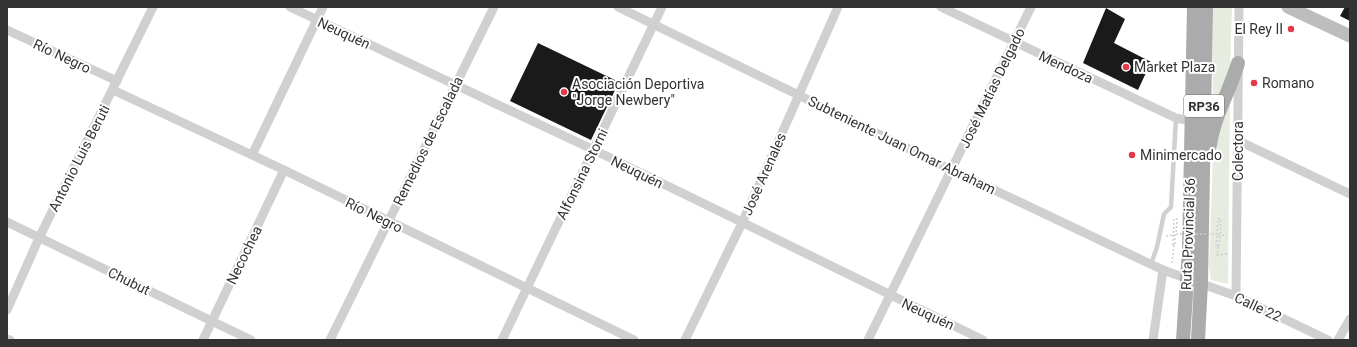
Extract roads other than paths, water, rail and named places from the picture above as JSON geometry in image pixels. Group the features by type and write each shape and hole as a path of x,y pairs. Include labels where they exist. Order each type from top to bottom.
{"main road":[{"name":"Ruta Provincial 36","path":"1183,340 1189,250 1194,7"},
{"name":"Ruta Provincial 36","path":"1198,340 1201,283 1206,7"},
{"path":"1289,7 1350,36"},
{"path":"1202,205 1213,127 1238,63"}],"street":[{"name":"Antonio Luis Beruti","path":"7,310 39,238 153,7"},
{"name":"Neuquén","path":"290,7 594,150 890,296 983,340"},
{"path":"252,155 323,7"},
{"name":"Remedios de Escalada","path":"330,340 494,7"},
{"name":"Subteniente Juan Omar Abraham","path":"618,7 952,170 1186,280"},
{"name":"Alfonsina Storni","path":"502,340 662,7"},
{"name":"José Arenales","path":"685,340 742,223 838,7"},
{"name":"Mendoza","path":"941,7 1014,43 1176,118 1192,120"},
{"name":"José Matías Delgado","path":"868,340 1031,7"},
{"name":"Colectora","path":"1236,296 1239,142 1239,7"},
{"name":"Río Negro","path":"7,30 252,155 634,340"},
{"path":"1239,142 1350,194"},
{"name":"Necochea","path":"203,340 284,170"},
{"name":"Chubut","path":"7,222 251,340"},
{"path":"1153,340 1163,270"},
{"name":"Calle 22","path":"1186,280 1201,283 1236,296 1328,340"},
{"path":"1338,340 1350,319"}],"lane":[{"path":"1151,264 1160,237 1164,214 1171,207 1176,118"}],"place":[{"name":"El Rey II","path":"1291,29"},
{"name":"Market Plaza","path":"1126,67"},
{"name":"Romano","path":"1254,83"},
{"name":"Asociación Deportiva \"Jorge Newbery\"","path":"564,92"},
{"name":"Minimercado","path":"1132,155"}]}
